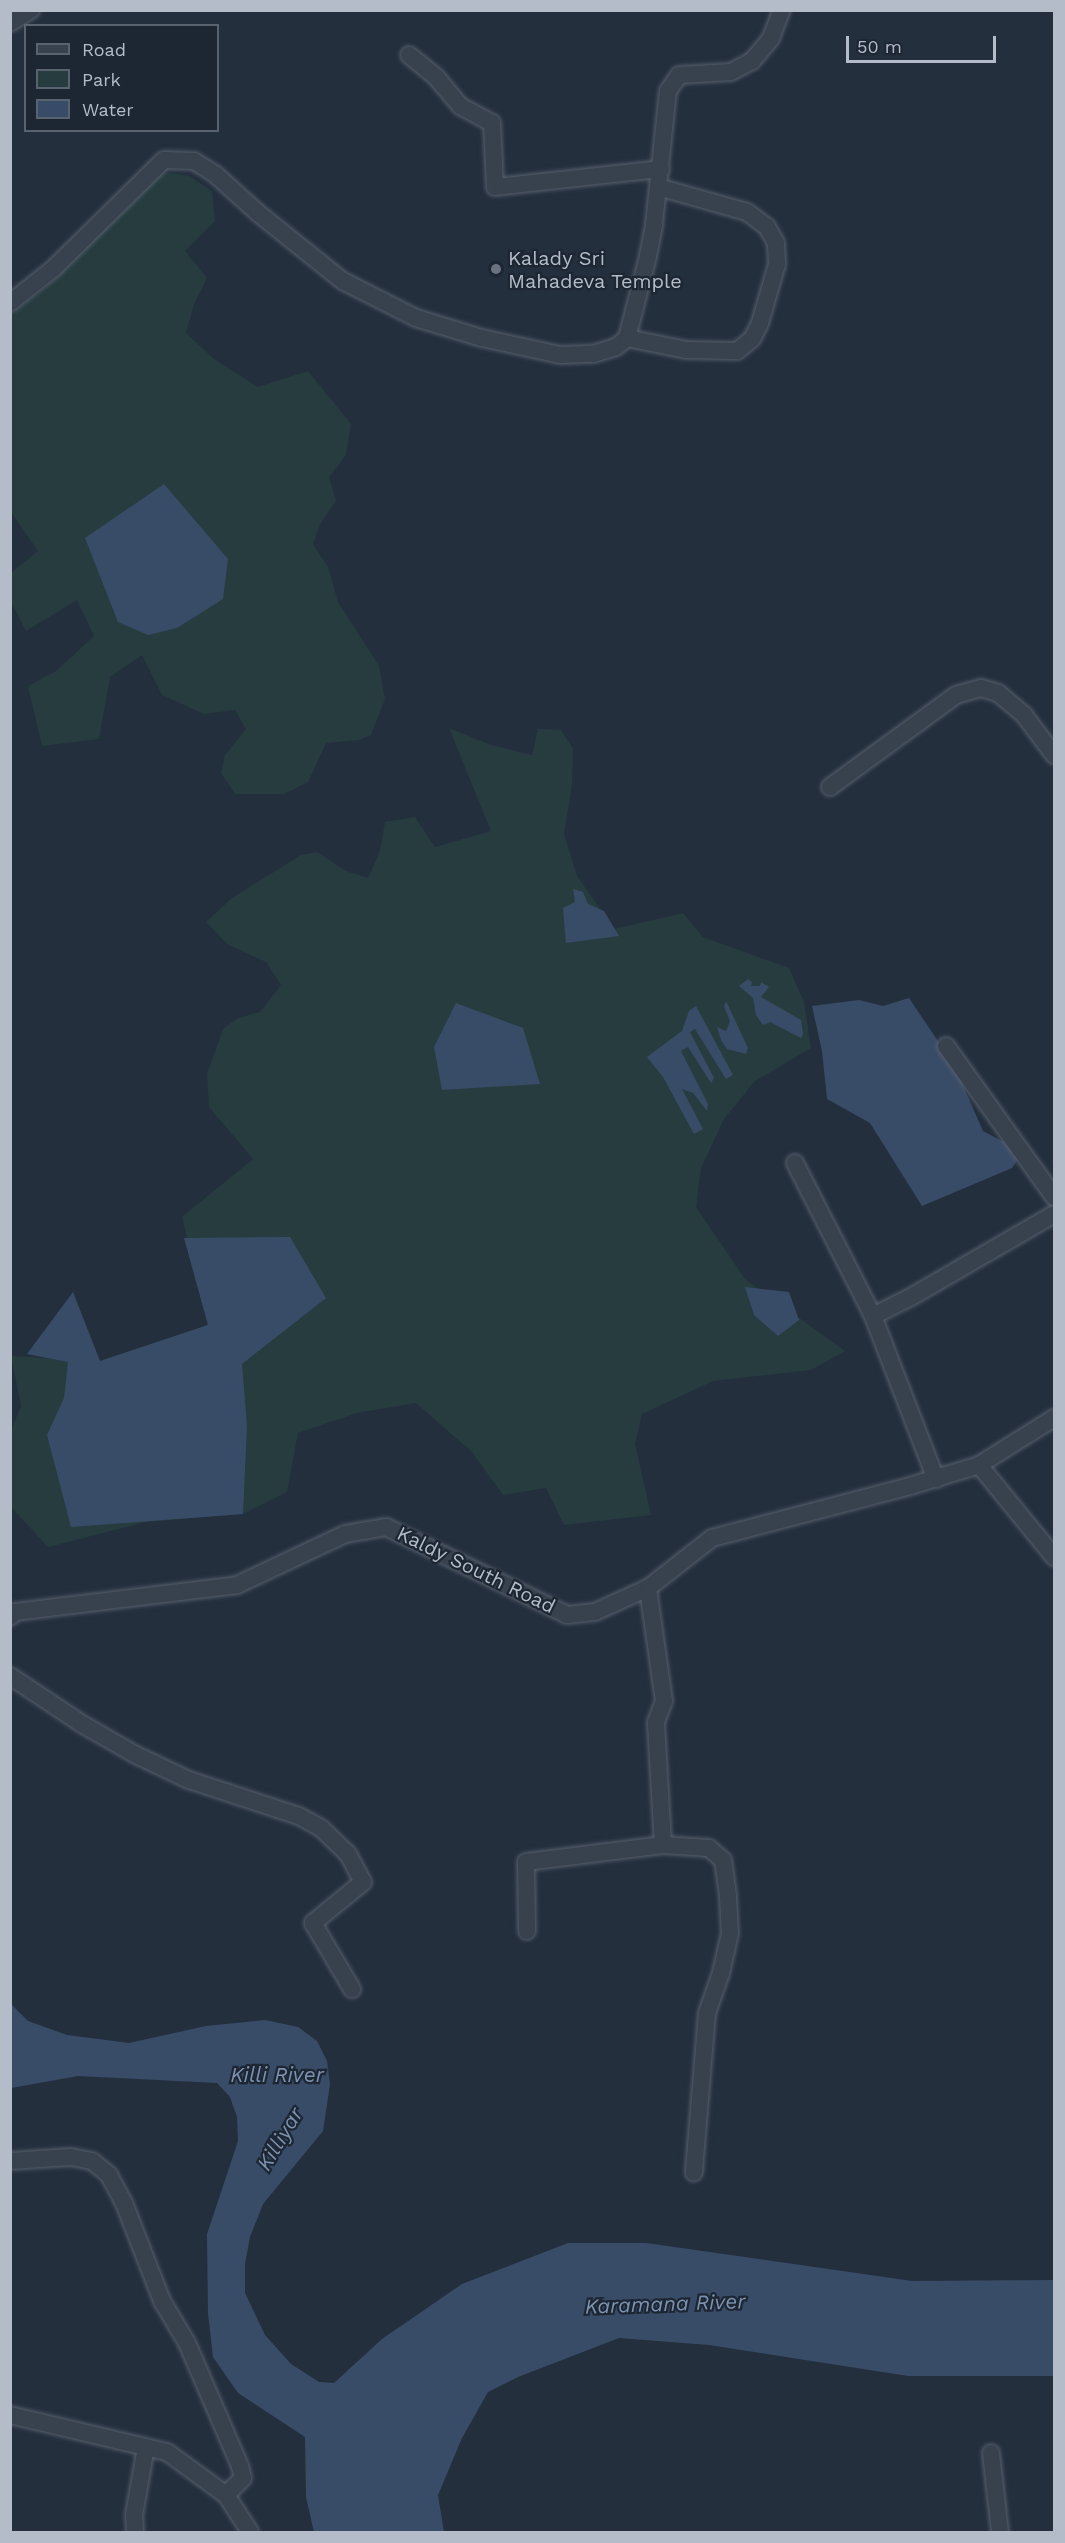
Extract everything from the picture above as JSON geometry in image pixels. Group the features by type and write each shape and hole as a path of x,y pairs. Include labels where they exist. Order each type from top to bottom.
{"street":[{"path":"10,23 31,10"},
{"path":"10,303 54,268 164,160 194,160 216,175 258,213 343,281 416,318 482,338 560,355 593,354 616,347 627,338 650,246 661,169 668,91 679,75 730,72 752,61 771,38 782,10"},
{"path":"409,55 435,77 460,106 492,123 495,187 661,169"},
{"path":"627,338 686,350 737,351 752,339 760,323 777,264 776,243 767,227 747,212 658,187"},
{"path":"830,787 956,694 981,688 998,693 1024,715 1054,755"},
{"path":"946,1046 1054,1197"},
{"path":"795,1163 873,1316 936,1479"},
{"path":"873,1316 911,1297 1054,1214"},
{"name":"Kaldy South Road","path":"10,1617 15,1612 237,1585 345,1534 386,1527 567,1615 595,1612 648,1588 712,1538 936,1479 979,1465 1054,1418"},
{"path":"979,1465 1054,1557"},
{"path":"648,1588 664,1701 656,1722 663,1845"},
{"path":"10,1676 82,1724 136,1755 189,1780 299,1816 322,1829 348,1854 363,1882 313,1923 352,1989"},
{"path":"527,1931 526,1863 663,1845 709,1848 723,1860 730,1933 721,1973 707,2013 694,2172"},
{"path":"10,2161 71,2157 92,2161 109,2175 124,2203 162,2301 187,2343 240,2466 243,2478 226,2495"},
{"path":"10,2415 166,2452 226,2495 250,2532"},
{"path":"135,2532 134,2515 146,2447"},
{"path":"991,2453 1000,2532"}],"green space":[{"path":"163,172 190,176 212,191 215,221 185,251 207,278 194,304 186,333 214,359 258,387 308,371 351,424 346,455 329,477 336,501 320,524 313,544 328,567 338,602 379,666 385,699 371,735 359,740 326,743 308,782 284,794 235,794 221,773 225,755 246,729 235,710 204,714 162,695 142,655 110,677 99,739 42,746 28,686 56,671 94,636 77,600 26,631 11,602 11,573 38,551 11,512 11,314 42,291"},
{"path":"449,728 491,745 532,755 538,729 561,730 573,749 572,785 564,834 577,876 614,929 683,913 703,937 789,968 804,1002 811,1048 755,1081 724,1119 701,1168 696,1207 745,1279 845,1351 811,1370 713,1381 642,1414 635,1444 651,1515 564,1525 546,1488 503,1495 472,1452 416,1403 357,1413 298,1433 287,1492 243,1514 146,1522 48,1547 11,1507 10,1433 21,1406 11,1356 100,1361 208,1325 182,1217 253,1159 209,1107 207,1074 223,1029 238,1018 260,1012 281,985 266,962 227,944 206,922 232,898 301,855 317,852 346,871 368,878 380,851 385,822 415,817 435,847 491,831"}],"water":[{"path":"164,484 228,559 223,599 177,628 148,635 118,622 85,538"},
{"path":"573,889 583,892 588,904 604,911 619,936 566,943 563,908 575,902"},
{"path":"748,979 752,982 751,986 760,986 761,982 769,987 761,997 801,1020 803,1034 801,1038 770,1022 763,1025 756,1015 753,998 739,986"},
{"path":"909,998 954,1065 983,1131 1023,1152 1012,1168 922,1206 870,1123 827,1099 822,1051 812,1006 859,1000 883,1006"},
{"path":"726,1001 748,1048 746,1054 727,1049 721,1040 717,1027 726,1031 730,1021 724,1006"},
{"path":"456,1003 523,1028 540,1084 442,1090 434,1047"},
{"path":"696,1006 733,1075 726,1079 695,1029 690,1032 714,1078 711,1083 688,1047 681,1051 708,1104 707,1111 693,1093 682,1089 703,1129 694,1134 663,1077 647,1057 682,1031 689,1011"},
{"path":"290,1237 326,1298 242,1364 247,1426 243,1514 71,1527 47,1435 64,1398 68,1362 27,1354 73,1292 100,1361 208,1325 184,1238"},
{"path":"745,1287 789,1292 799,1320 778,1336 754,1315"},
{"path":"11,2004 28,2021 67,2035 129,2043 206,2026 265,2020 298,2027 317,2041 327,2061 330,2084 323,2131 263,2204 250,2237 245,2264 245,2293 265,2335 291,2364 319,2382 334,2383 382,2339 462,2284 568,2243 646,2243 912,2281 1054,2280 1054,2376 908,2376 709,2345 619,2338 518,2377 488,2392 462,2438 438,2495 444,2532 314,2532 306,2497 305,2437 238,2393 213,2357 208,2313 207,2234 238,2141 237,2117 230,2097 217,2083 78,2076 11,2088"}],"place":[{"name":"Kalady Sri Mahadeva Temple","path":"496,269"}],"water label":[{"name":"Killi River","path":"277,2075"},
{"name":"Killiyar","path":"280,2139"},
{"name":"Karamana River","path":"665,2304"}]}
